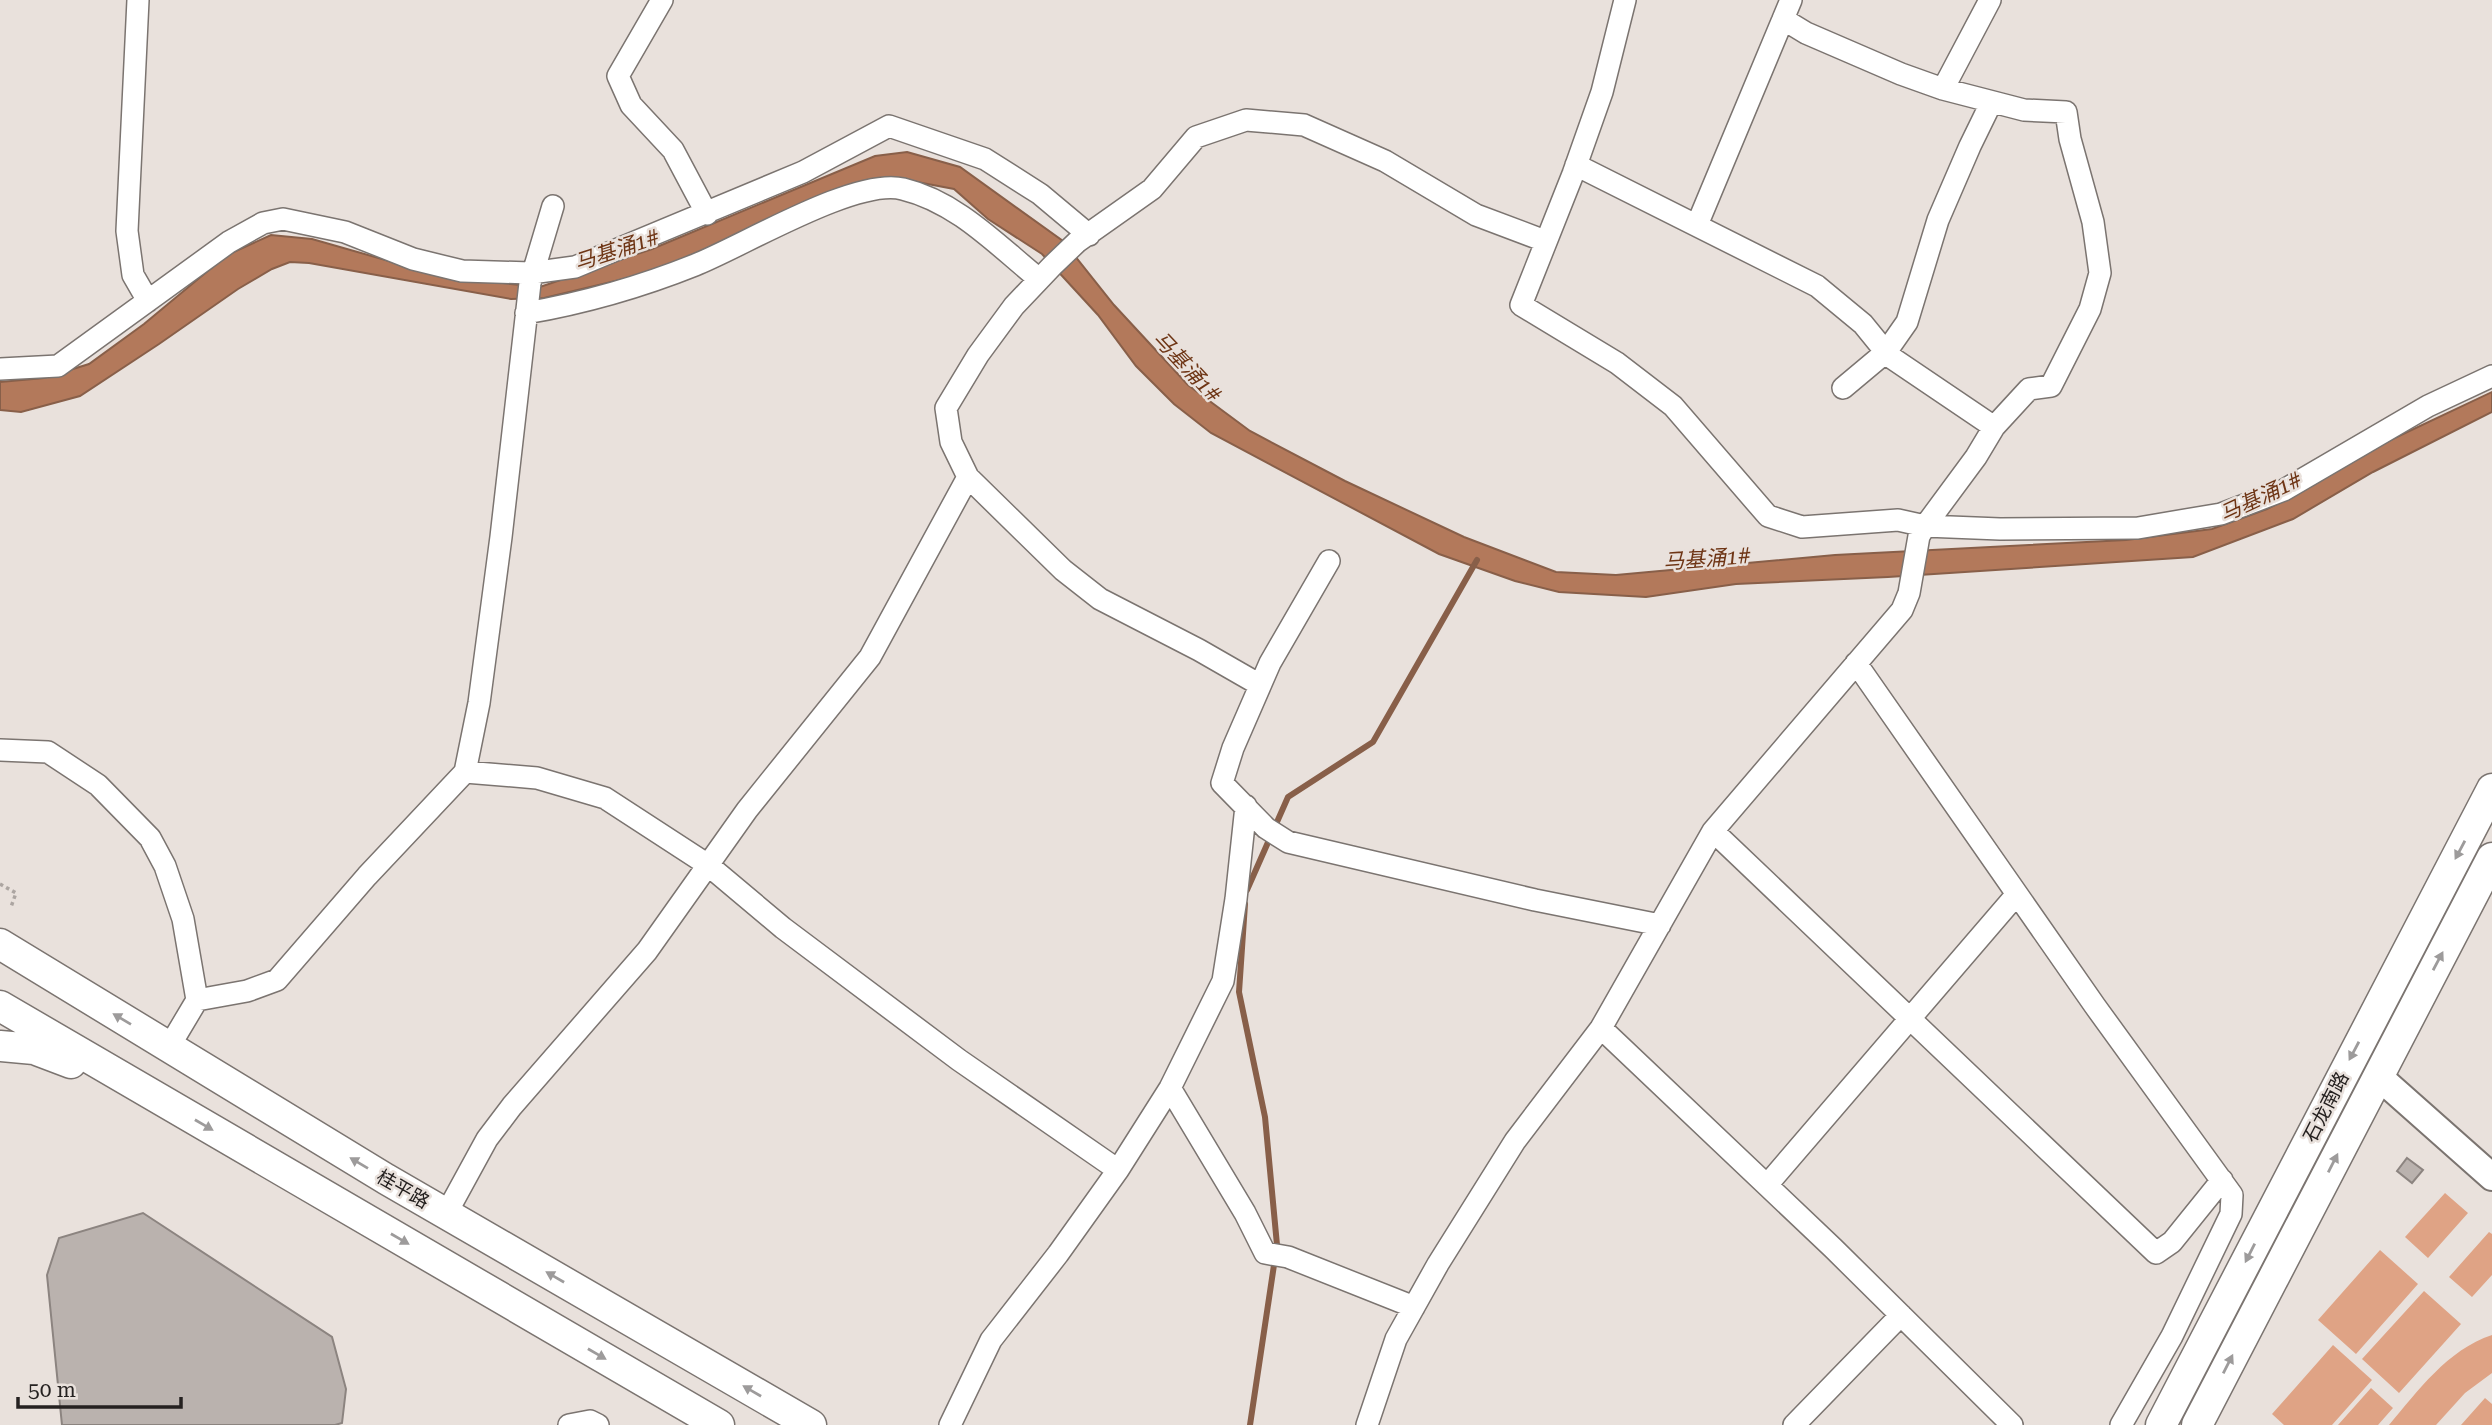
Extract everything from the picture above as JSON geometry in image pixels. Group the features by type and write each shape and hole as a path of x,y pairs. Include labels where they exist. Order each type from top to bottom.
{"main road":[{"name":"石龙南路","path":"2161,1425 2492,789"},
{"name":"石龙南路","path":"2197,1425 2492,858"},
{"name":"桂平路","path":"0,944 446,1214 811,1425"},
{"path":"0,1006 719,1425"},
{"path":"0,1046 34,1049 145,1090"}],"street":[{"path":"138,0 127,232 133,275 148,301"},
{"path":"662,0 618,76 631,106 673,150 707,214"},
{"path":"1625,0 1602,93 1521,305 1617,363 1673,406 1768,516 1802,527 1898,520 1922,531 2138,528 2221,514 2284,490 2428,406 2492,376"},
{"path":"1942,89 1990,0"},
{"path":"1367,1425 1396,1339 1515,1141 1601,1028 1713,831 1902,610 1909,593 1922,531 1976,457 1994,427 2029,389 2051,386 2090,309 2100,273 2093,222 2070,139 2066,112 2024,110 1992,103 1901,74 1806,33 1787,9 1697,225"},
{"path":"1843,388 1886,352 1907,322 1938,220 1969,146 1992,103"},
{"path":"1260,685 1100,599 1063,570 968,477 951,442 946,408 978,355 1014,306 1045,273 1083,238 1153,189 1196,137 1246,120 1304,125 1385,161 1476,215 1545,241"},
{"path":"0,369 58,366 229,242 263,223 283,219 345,232 412,259 462,271 530,278 575,267 707,214 803,172 888,126 985,159 1040,194 1083,238"},
{"path":"1576,166 1817,286 1863,324 1886,352 1994,427"},
{"path":"526,309 566,306 633,288 697,264 842,197 873,188 901,188 950,206 1045,273"},
{"path":"197,1000 247,991 277,980 367,876 466,772 479,703 501,537 530,278 553,206"},
{"path":"446,1214 487,1139 512,1106 647,951 747,810 870,657 968,477"},
{"path":"1329,561 1270,663 1233,748 1222,783 1266,828 1289,842 1535,900 1660,925"},
{"path":"1856,663 2232,1195 2231,1214 2186,1307 2121,1425"},
{"path":"0,750 48,752 98,785 150,838 165,866 183,919 197,1000 169,1047"},
{"path":"466,772 537,778 605,798 708,865 783,928 959,1060 1118,1170"},
{"path":"950,1425 991,1340 1058,1254 1118,1170 1170,1088 1223,981 1236,899 1246,806"},
{"path":"1713,831 2156,1254 2172,1242 2221,1180"},
{"path":"1767,1185 2017,894"},
{"path":"1601,1028 1902,1315 2012,1425"},
{"path":"2378,1076 2492,1177"},
{"path":"1170,1088 1245,1213 1265,1253 1288,1257 1414,1307"},
{"path":"2186,1307 2214,1324"},
{"path":"1794,1425 1902,1315"},
{"path":"569,1425 590,1421 598,1425"}],"path":[{"path":"0,884 16,893 10,906"}],"shaded area":[{"path":"907,152 960,167 1063,241 1114,305 1188,385 1250,431 1345,481 1464,537 1556,572 1616,575 1835,555 2126,540 2212,529 2267,509 2382,444 2492,392 2492,412 2373,472 2293,519 2193,557 1736,584 1646,597 1559,592 1515,581 1439,554 1211,433 1174,404 1136,366 1098,315 1042,254 988,219 954,189 896,178 862,183 649,273 544,298 511,299 309,263 290,262 238,289 80,396 21,412 0,410 0,382 44,378 89,364 144,324 227,255 271,235 312,239 396,263 483,281 540,287 652,249 875,156"},
{"path":"2445,1193 2468,1213 2428,1258 2405,1237"},
{"path":"2489,1232 2492,1234 2492,1275 2472,1297 2449,1277"},
{"path":"2380,1250 2418,1284 2356,1354 2318,1320"},
{"path":"2424,1291 2461,1324 2399,1393 2362,1359"},
{"path":"2492,1335 2492,1373 2465,1393 2436,1425 2389,1425 2447,1361"},
{"path":"2333,1345 2372,1380 2332,1425 2284,1425 2272,1414"},
{"path":"2371,1388 2393,1408 2378,1425 2338,1425"},
{"path":"2485,1398 2492,1404 2492,1425 2461,1425"}],"building":[{"path":"2407,1158 2423,1170 2412,1183 2397,1171"},
{"path":"143,1213 332,1337 346,1389 342,1423 62,1425 47,1275 59,1238"}],"waterway":[{"path":"1247,890 1288,797 1373,742 1477,560"},
{"path":"1245,904 1239,992 1265,1117 1277,1245 1250,1425"}],"water label":[{"name":"马基涌1#","path":"617,250"},
{"name":"马基涌1#","path":"1187,367"},
{"name":"马基涌1#","path":"2261,497"},
{"name":"马基涌1#","path":"1707,559"}]}
